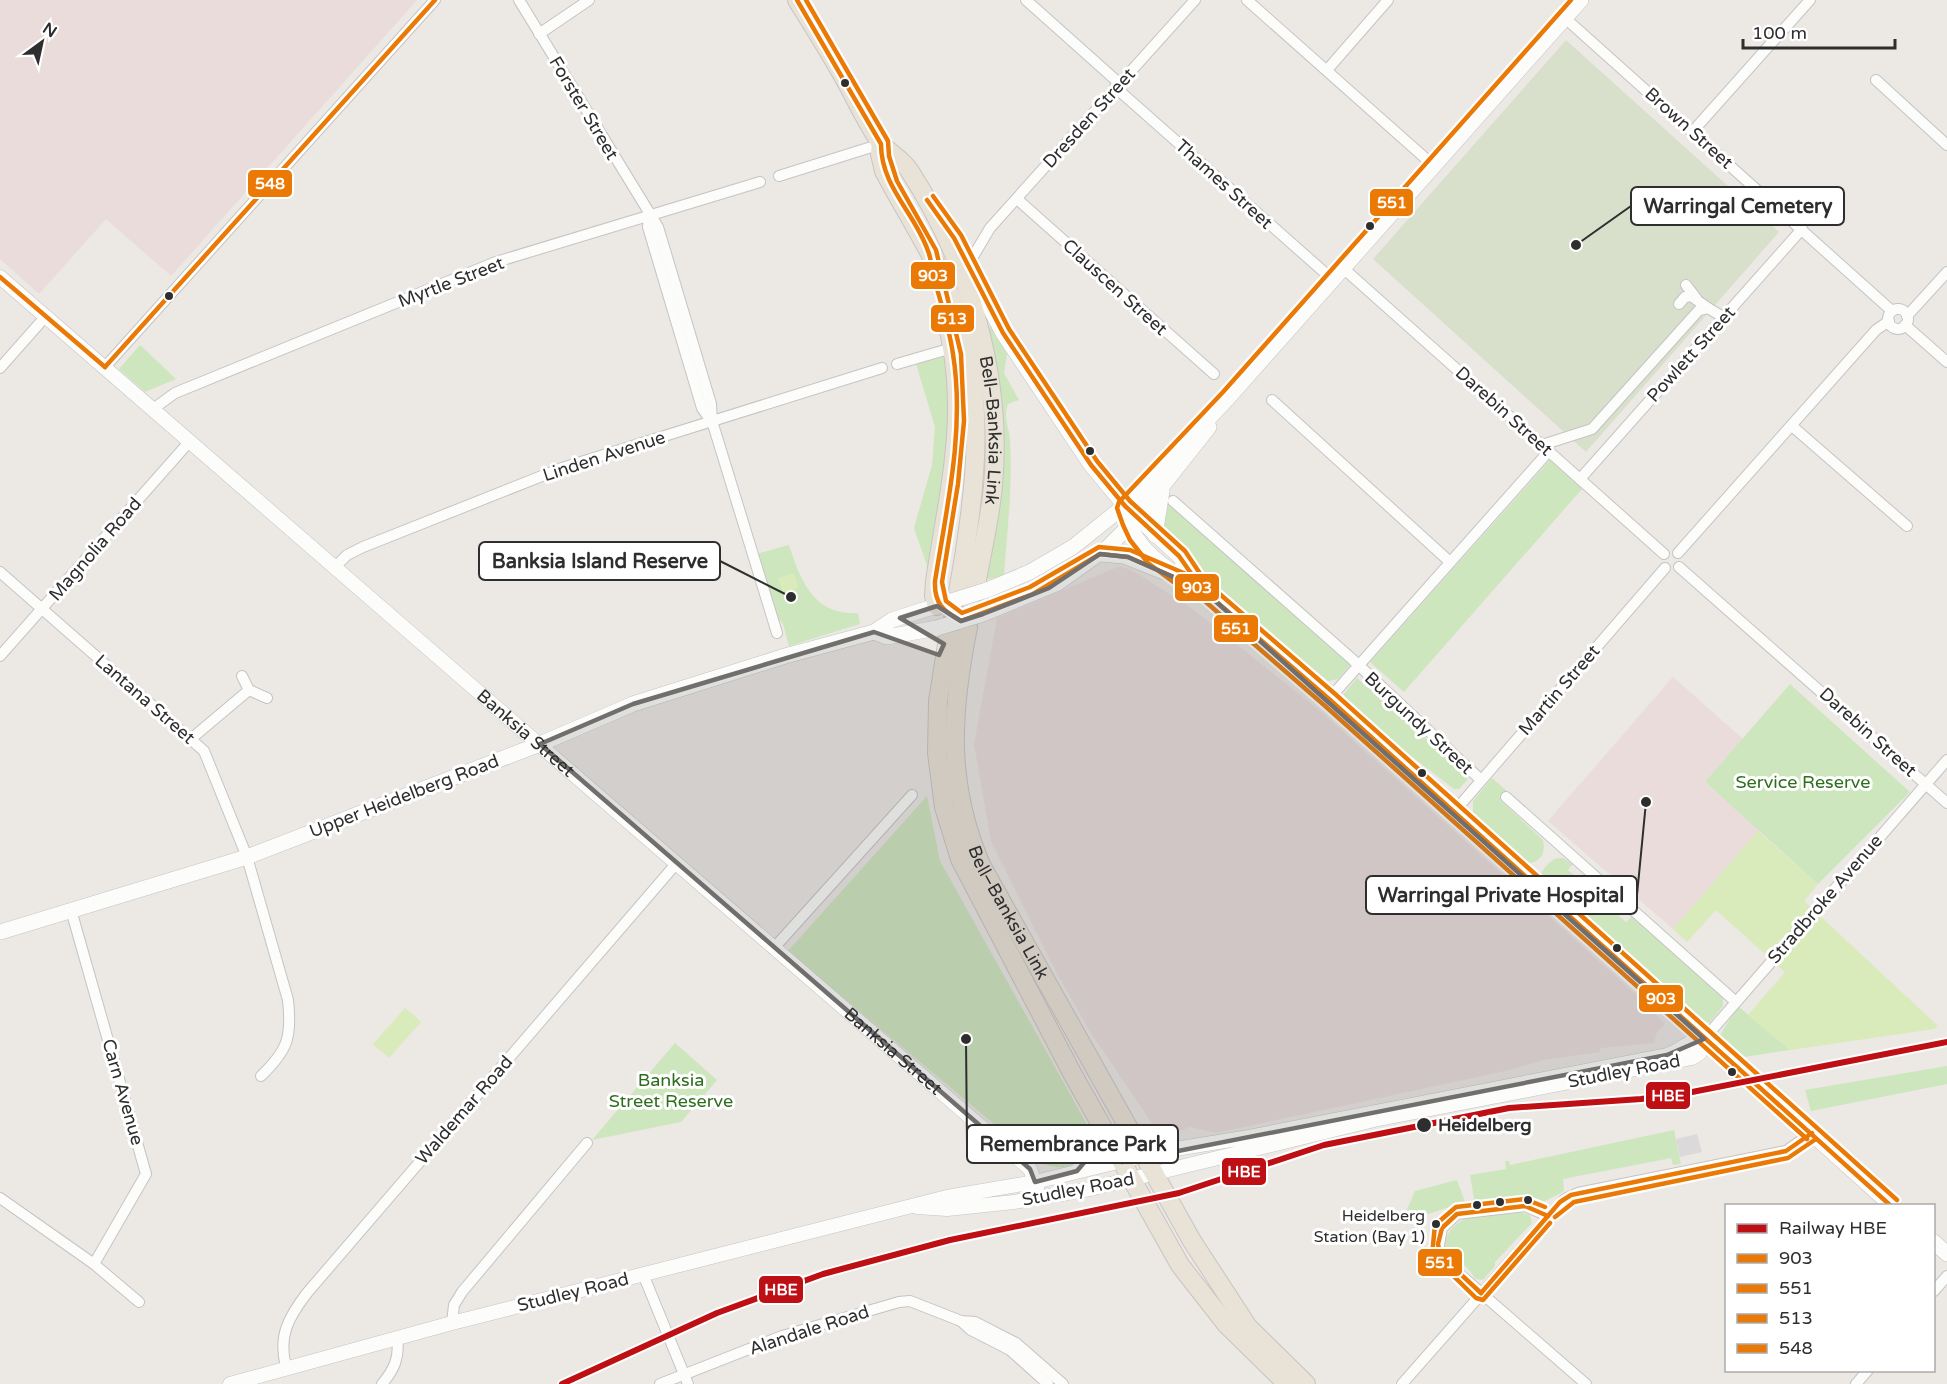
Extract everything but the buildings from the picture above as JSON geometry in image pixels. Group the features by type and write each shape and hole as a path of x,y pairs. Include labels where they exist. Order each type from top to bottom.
{"highway":[{"path":"799,1 881,144 880,154 884,171 929,253 952,348 958,389 958,437 935,581 934,596 940,606"},
{"name":"Bell–Banksia Link","path":"881,144 904,163 933,211 972,304 991,395 993,484 982,587"},
{"name":"Bell–Banksia Link","path":"929,253 958,317 973,390 976,425 974,494 958,591"},
{"name":"Bell–Banksia Link","path":"954,627 938,701 938,772 948,825 976,892 1134,1184"},
{"name":"Bell–Banksia Link","path":"954,627 956,691 953,745 956,780 968,832 988,881 1151,1169"},
{"path":"1151,1169 1248,1327 1306,1384"},
{"path":"1134,1184 1180,1265 1205,1299 1231,1330 1287,1384"}],"main road":[{"name":"Upper Heidelberg Road","path":"0,932 247,857 540,744 643,701 785,656 874,632 900,618 940,606 982,587 1030,572 1059,556 1125,507 1143,488 1229,396 1581,0"},
{"path":"933,211 954,238 1003,333 1101,477 1125,507 1141,545 1181,579"},
{"name":"Upper Heidelberg Road","path":"874,632 887,637 954,627 1049,588 1100,554 1133,522 1196,447 1229,396"},
{"path":"1101,477 1127,488 1143,488"},
{"path":"1155,535 1162,486"},
{"path":"1133,522 1155,535 1179,556 1203,590 1329,699 1890,1204"},
{"path":"1100,554 1128,557 1203,590"},
{"path":"940,606 954,627"},
{"path":"900,618 912,625 915,634"},
{"path":"1935,1243 1947,1254"}],"street":[{"path":"105,367 435,0"},
{"name":"Forster Street","path":"519,0 649,216 648,227 702,408 712,421 777,633"},
{"path":"539,34 589,0"},
{"name":"Thames Street","path":"1026,0 1117,85 1338,274"},
{"name":"Dresden Street","path":"968,265 983,236 1195,0"},
{"path":"1247,0 1434,166"},
{"path":"1327,70 1388,0"},
{"path":"1693,131 1810,0"},
{"name":"Brown Street","path":"1565,18 1802,230 1890,316"},
{"path":"1876,80 1947,145"},
{"path":"779,176 881,144"},
{"name":"Myrtle Street","path":"153,409 175,393 496,262 760,182"},
{"name":"Clauscen Street","path":"1017,199 1214,374"},
{"name":"Powlett Street","path":"1580,479 1802,230"},
{"path":"954,238 967,242 983,236"},
{"path":"1890,316 1894,328 1906,321 1947,272"},
{"name":"Darebin Street","path":"1338,274 1546,448 1664,554"},
{"name":"Banksia Street","path":"0,277 540,744 675,865 1030,1168 1040,1196"},
{"path":"1686,285 1696,298 1724,317"},
{"path":"1679,304 1685,297 1696,298"},
{"path":"1329,699 1450,562 1546,448 1592,429 1699,310 1708,308"},
{"path":"1678,553 1875,330 1890,316 1900,310 1906,321 1947,362"},
{"path":"0,368 46,316"},
{"path":"897,364 952,348"},
{"name":"Linden Avenue","path":"335,567 347,555 363,547 562,468 882,368"},
{"path":"1272,400 1450,562"},
{"path":"1792,426 1906,526"},
{"name":"Magnolia Road","path":"0,656 190,441"},
{"name":"Burgundy Street","path":"1173,501 1358,666 1480,780"},
{"path":"1672,550 1678,553 1682,562 1679,567 1671,571 1665,568 1661,563 1664,554 1672,550"},
{"name":"Darebin Street","path":"1679,567 1947,803"},
{"name":"Martin Street","path":"1454,812 1665,568"},
{"name":"Lantana Street","path":"0,572 192,738 204,751 247,857 288,1000 290,1021 288,1041 281,1056 261,1076"},
{"path":"242,676 249,690 267,698"},
{"path":"192,738 249,690"},
{"name":"Stradbroke Avenue","path":"1704,1039 1947,760"},
{"path":"773,949 912,795"},
{"path":"1506,797 1736,1002"},
{"name":"Waldemar Road","path":"286,1367 282,1338 285,1327 307,1293 675,865"},
{"name":"Carn Avenue","path":"71,910 146,1174 94,1264"},
{"name":"Studley Road","path":"230,1384 452,1323 918,1207 947,1197 1035,1182 1122,1162 1151,1169 1207,1153 1228,1155 1374,1120 1688,1059 1700,1053 1704,1039 1693,1041 1680,1050 1666,1055 1207,1153 1151,1169 1134,1184 1040,1196 1014,1202 947,1209 918,1207"},
{"path":"1402,1384 1562,1200 1578,1193 1786,1151 1812,1133"},
{"path":"1077,1171 1106,1134"},
{"path":"452,1323 454,1305 462,1292 587,1143"},
{"path":"0,1198 94,1264 140,1302"},
{"path":"1548,1216 1523,1206 1457,1214 1442,1228 1438,1249 1444,1261 1586,1384"},
{"path":"643,1274 686,1379"},
{"path":"1935,1290 1947,1276"},
{"name":"Alandale Road","path":"660,1384 686,1379 782,1336 900,1302 927,1306 961,1321"},
{"path":"961,1321 971,1330 1010,1350 1048,1384"},
{"path":"961,1321 975,1322 1016,1343 1063,1384"},
{"path":"382,1384 397,1359 397,1338"},
{"path":"1856,1384 1867,1372"}],"highlighted area":[{"path":"1100,554 1128,557 1203,590 1704,1039 1667,1055 1122,1162 1107,1135 1077,1171 1035,1182 1030,1169 540,744 633,704 874,632 939,655 944,644 900,618 937,606 961,621 983,614 1049,588"}],"shaded area":[{"path":"0,0 417,0 171,276 106,219 39,294 0,259"},
{"path":"1120,566 1133,571 1190,607 1320,711 1631,990 1665,1024 1657,1032 1654,1043 1600,1048 1600,1052 1543,1060 1510,1070 1216,1133 1190,1127 1162,1138 1091,1033 1053,966 991,841 974,744 997,618"},
{"path":"1673,677 1743,739 1705,783 1763,833 1758,831 1673,929 1548,821"},
{"path":"1697,1134 1702,1152 1680,1157 1676,1139"}],"green space":[{"path":"1566,40 1779,232 1586,452 1373,259"},
{"path":"991,326 1007,354 1004,373 1019,400 1008,404 1006,413 1011,474 1004,576 985,580 987,329"},
{"path":"140,345 176,379 145,392 119,369"},
{"path":"946,357 955,389 930,574 914,528 932,465 935,427 916,364"},
{"path":"1550,460 1582,489 1404,692 1370,662"},
{"path":"1167,492 1351,664 1338,679 1328,681 1265,631 1166,537 1162,532"},
{"path":"789,545 798,571 811,593 830,609 858,613 860,624 789,646 783,624 777,617 757,554"},
{"path":"794,573 799,588 783,593 778,578"},
{"path":"1357,678 1467,774 1468,779 1459,789 1454,789 1393,742 1348,703 1343,695"},
{"name":"Service Reserve","path":"1790,684 1910,792 1818,884 1705,782"},
{"path":"1492,778 1507,791 1500,800 1543,840 1544,850 1537,860 1524,862 1473,813 1473,801"},
{"path":"927,796 940,861 1089,1128 1092,1144 1081,1157 1070,1165 1056,1167 1039,1162 788,951"},
{"path":"1758,831 1818,884 1804,901 1938,1026 1934,1029 1790,1050 1748,1015 1785,972 1716,910 1687,942 1673,929"},
{"path":"1563,858 1573,864 1568,870 1626,922 1632,916 1723,998 1723,1006 1710,1022 1702,1023 1542,880 1541,873 1548,864 1553,860"},
{"path":"1738,1006 1790,1050 1744,1057 1725,1043 1720,1035"},
{"path":"405,1008 421,1022 389,1058 373,1044"},
{"name":"Banksia Street Reserve","path":"675,1043 717,1080 681,1122 592,1140"},
{"path":"1947,1066 1947,1084 1811,1111 1805,1090"},
{"path":"1674,1130 1681,1164 1673,1165 1671,1158 1563,1179 1564,1191 1545,1201 1475,1204 1470,1175 1506,1169 1505,1161 1509,1161 1510,1165"},
{"path":"1457,1180 1465,1202 1425,1215 1404,1216 1415,1191"},
{"path":"1519,1212 1530,1215 1532,1223 1495,1262 1495,1266 1483,1280 1475,1279 1462,1263 1445,1252 1446,1239 1460,1222 1470,1217"}],"tunnel":[{"path":"968,627 976,585"},
{"path":"949,632 958,591"}],"rail line":[{"name":"HBE","path":"562,1384 717,1313 823,1274 950,1240 1179,1193 1324,1145 1509,1108 1641,1099 1687,1093 1947,1042"}],"transit line":[{"name":"548","path":"105,367 435,0"},
{"name":"903","path":"797,0 881,144 882,159 892,187 915,224 929,254 947,325 953,354 957,411 953,468 935,581 936,595 941,606 961,621 1033,594 1100,554 1128,557 1203,590 1329,699 1889,1204"},
{"name":"513","path":"806,0 888,141 889,156 897,181 936,250 961,354 964,421 958,484 942,582 946,601 962,613 1030,587 1099,547 1130,550 1207,583 1334,693 1897,1200"},
{"name":"551","path":"1571,0 1223,392 1119,502 1117,508 1130,540 1148,563 1172,581 1199,596 1324,705 1807,1139"},
{"name":"513","path":"933,196 961,235 1009,329 1097,461 1130,501 1185,551 1201,575"},
{"name":"903","path":"927,200 954,238 1003,333 1091,465 1125,506 1179,556 1195,579"},
{"name":"548","path":"0,277 105,367"},
{"name":"903","path":"1481,1293 1560,1202 1571,1195 1786,1151 1812,1133"},
{"name":"551","path":"1555,1217 1574,1202 1788,1158 1816,1139"},
{"name":"551","path":"1545,1207 1525,1199 1456,1207 1435,1225 1432,1255 1476,1298 1483,1300 1550,1223"},
{"name":"903","path":"1481,1293 1440,1255 1438,1244 1442,1228 1457,1214 1525,1206 1548,1216"}],"place":[{"name":"Warringal Cemetery","path":"1576,245"},
{"name":"Banksia Island Reserve","path":"791,597"},
{"name":"Warringal Private Hospital","path":"1646,802"},
{"name":"Remembrance Park","path":"966,1039"},
{"name":"Heidelberg","path":"1424,1125"},
{"name":"Heidelberg Station (Bay 1)","path":"1436,1224"}]}
